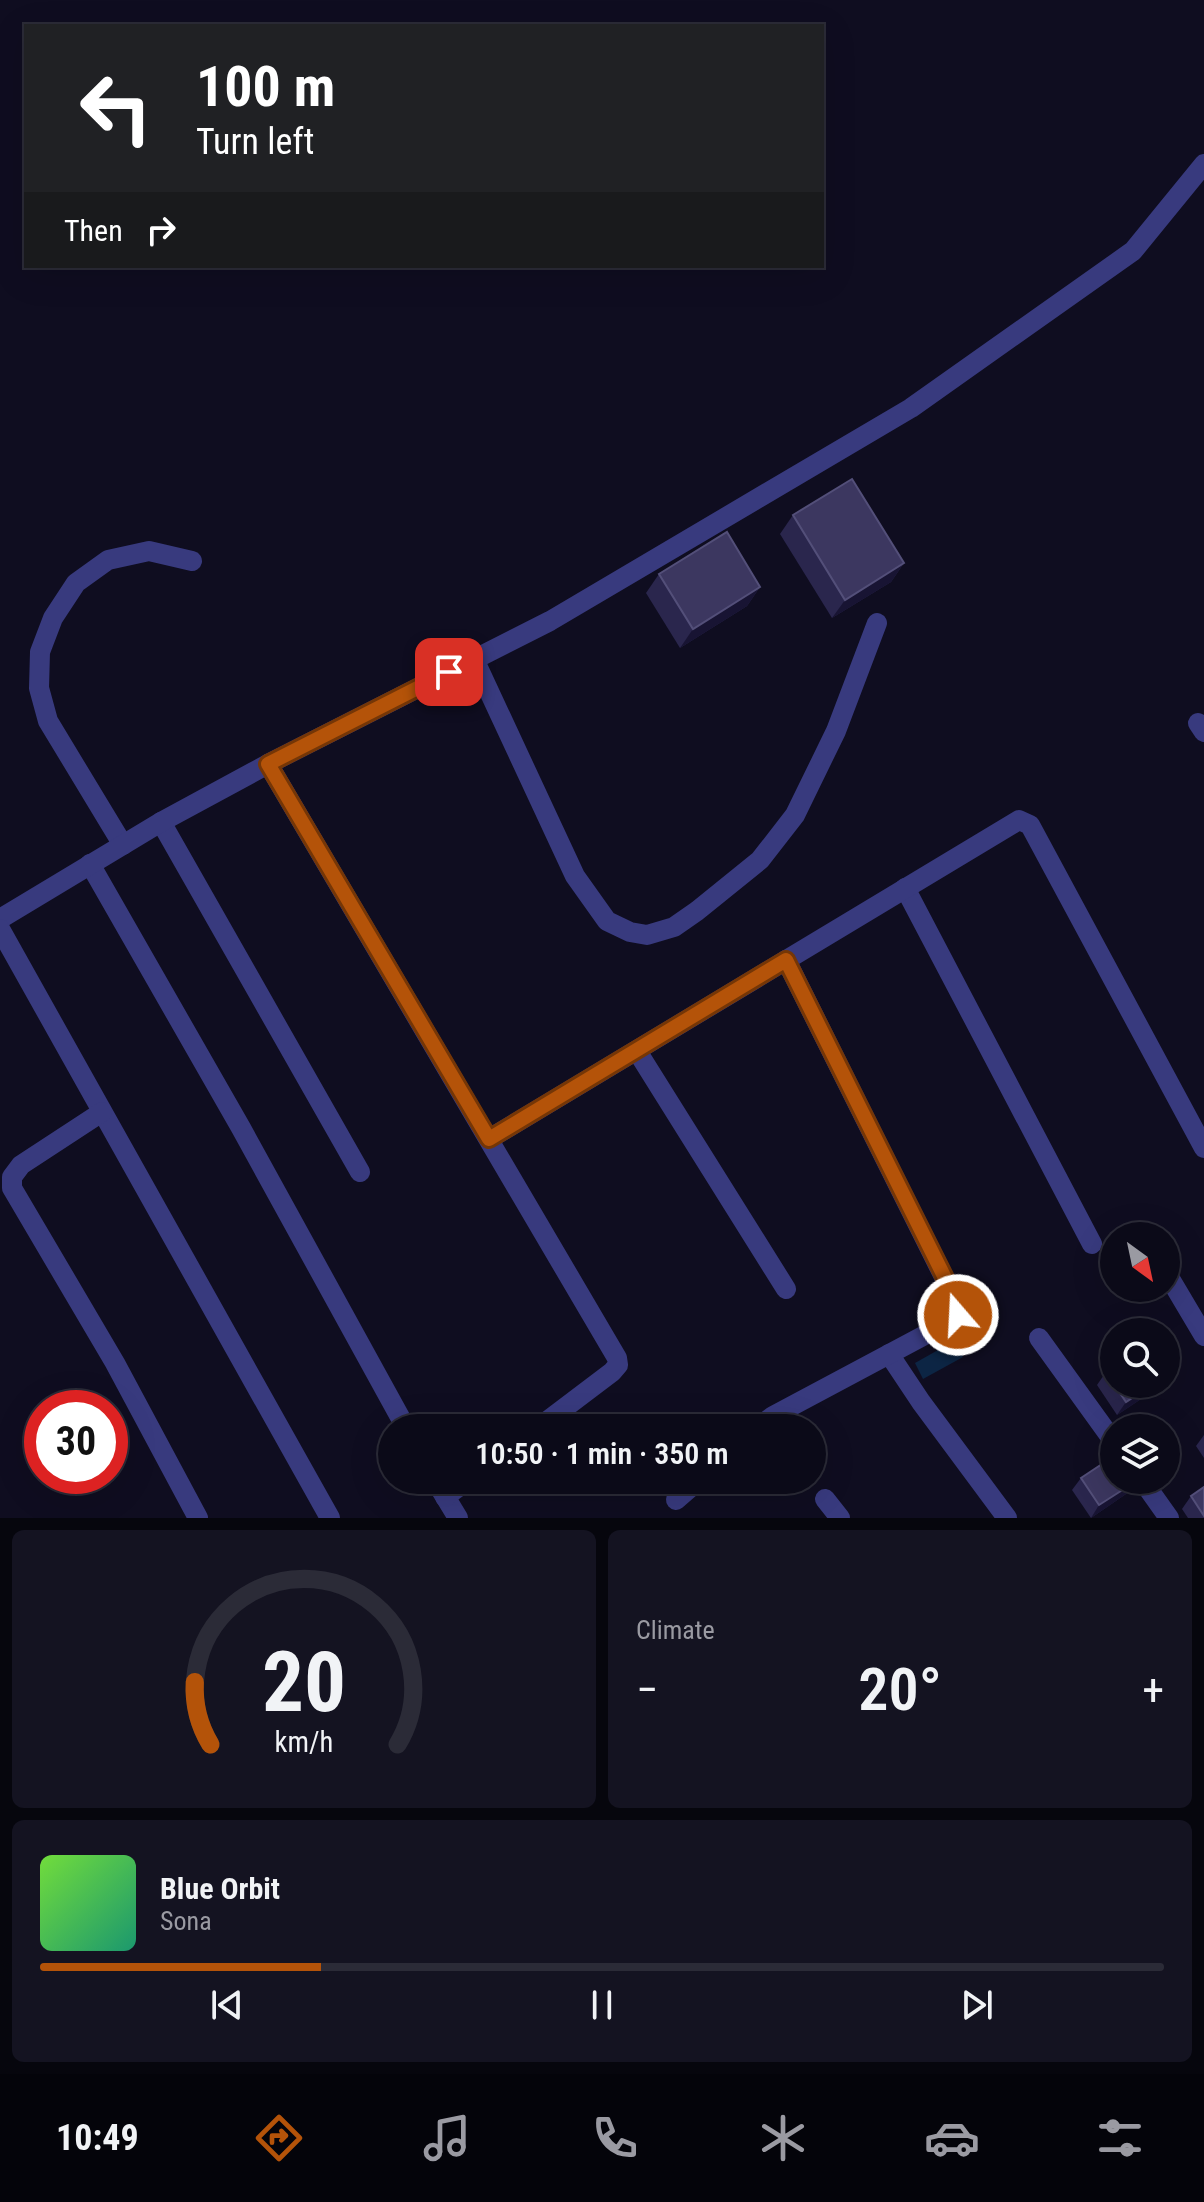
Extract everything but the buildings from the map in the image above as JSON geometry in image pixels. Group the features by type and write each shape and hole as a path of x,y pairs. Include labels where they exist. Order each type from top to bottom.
{"street":[{"path":"0,919 161,822 268,764 550,621 911,408 1133,251 1204,164"},
{"path":"123,845 48,721 39,688 40,652 53,618 76,583 108,560 149,551 192,561"},
{"path":"474,659 575,876 607,921 630,932 647,935 674,927 760,860 795,815 836,731 877,623"},
{"path":"268,764 617,1358 618,1365 612,1372 556,1414"},
{"path":"489,1139 1012,821 1025,821 1030,825 1204,1148"},
{"path":"161,822 360,1172"},
{"path":"90,864 241,1128 398,1414"},
{"path":"905,888 1092,1244"},
{"path":"0,929 330,1518"},
{"path":"777,1414 953,1320 958,1315 959,1307 786,960"},
{"path":"637,1051 786,1289"},
{"path":"102,1112 21,1165 12,1177 12,1188 115,1363 198,1518"},
{"path":"1180,1296 1204,1336"},
{"path":"1039,1338 1100,1423"},
{"path":"889,1354 1007,1518"},
{"path":"443,1494 458,1518"},
{"path":"676,1500 683,1494"},
{"path":"1152,1494 1169,1518"},
{"path":"825,1499 840,1518"}],"water":[{"path":"954,1341 963,1357 923,1379 915,1363"}],"route":[{"path":"449,672 268,764 489,1139 786,960 955,1298 958,1315"}]}
